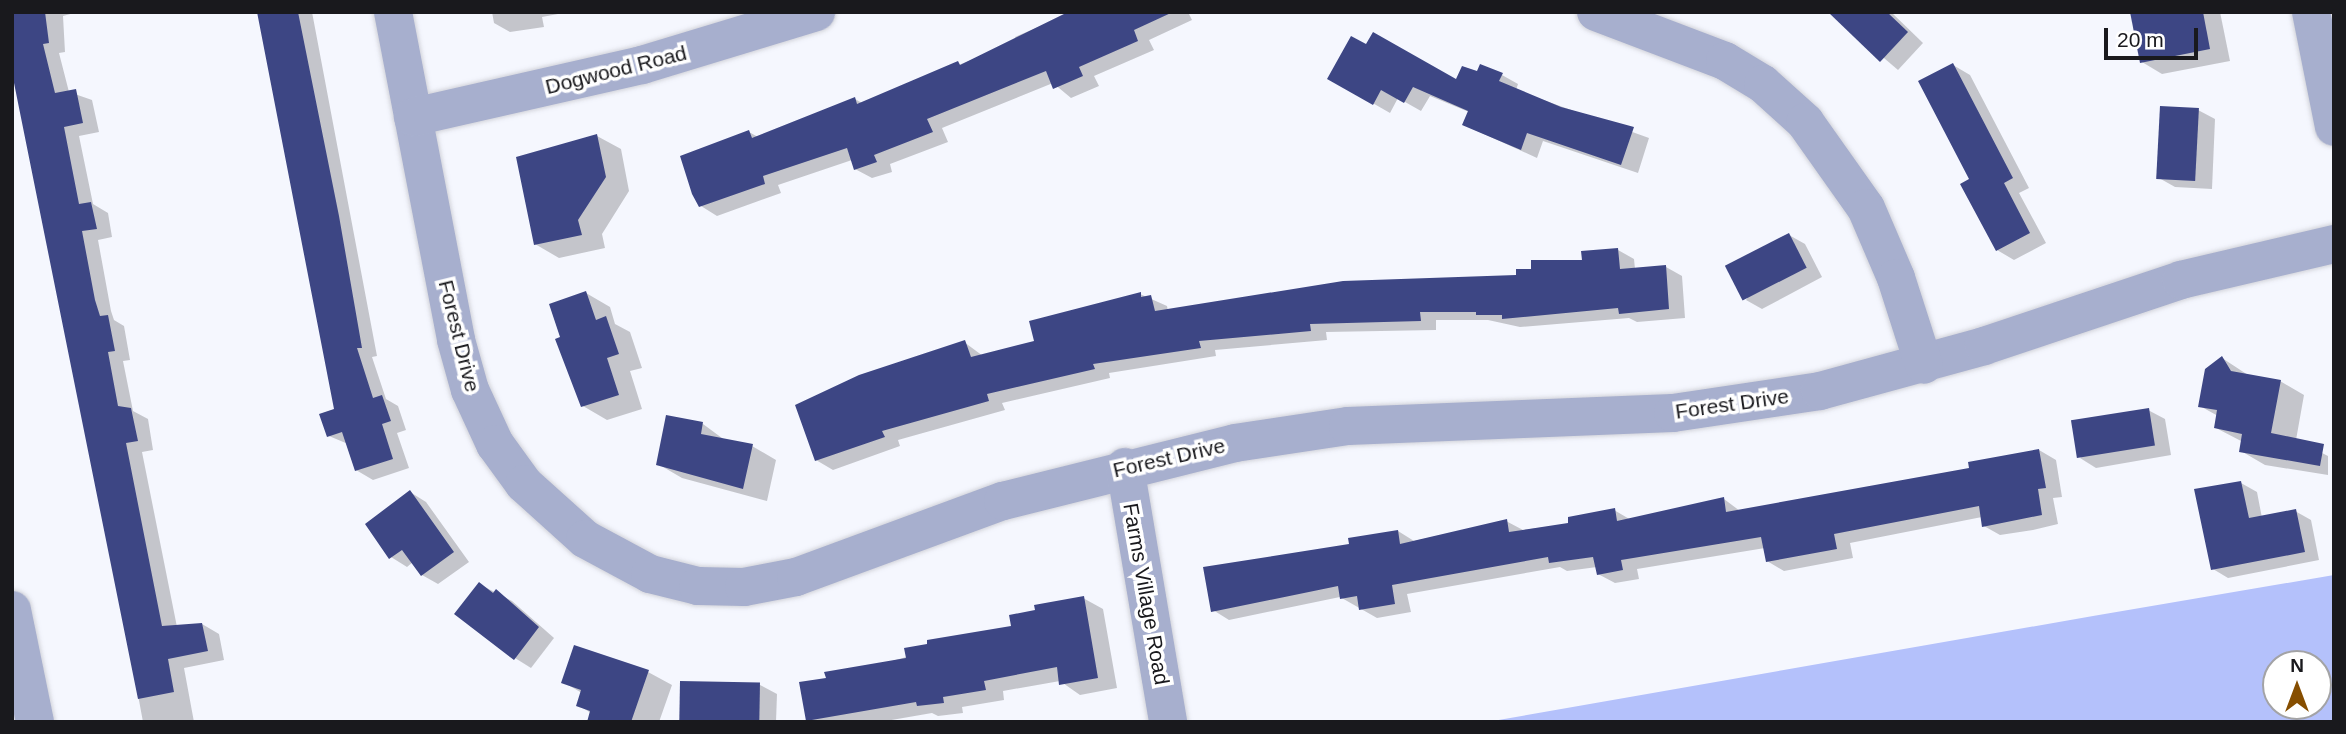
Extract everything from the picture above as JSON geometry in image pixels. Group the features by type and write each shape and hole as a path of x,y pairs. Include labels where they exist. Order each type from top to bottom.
{"street":[{"name":"Forest Drive","path":"393,12 456,340 485,424 524,484 568,525 622,562 698,586 770,583 838,563 1003,502 1125,467 1235,443 1348,426 1617,417 1721,407 1820,391 1924,365 2181,280 2334,244"},
{"name":"Dogwood Road","path":"413,117 642,65 816,12"},
{"path":"1596,12 1725,61 1763,84 1805,122 1866,208 1896,278 1924,365"},
{"path":"2311,12 2334,127"},
{"name":"Farms Village Road","path":"1125,467 1168,722"},
{"path":"13,614 35,722"}],"shaded area":[{"path":"2334,575 2334,722 1487,722 2093,616"}],"building":[{"path":"12,12 45,12 49,43 43,44 55,93 76,89 83,123 64,127 79,204 91,202 97,229 82,231 95,300 100,316 108,315 115,351 108,352 118,406 131,408 138,441 126,443 162,626 202,623 208,651 168,659 174,692 138,699 12,73"},
{"path":"257,12 298,12 339,216 362,348 357,348 373,398 382,395 391,421 382,424 393,459 355,471 342,432 327,437 319,414 334,409"},
{"path":"1068,12 1173,12 1134,30 1138,41 1079,67 1083,76 1053,89 1046,71 927,119 933,132 874,155 877,162 854,170 847,148 763,176 765,184 699,207 692,194 680,156 749,130 752,138 855,97 857,104 958,61 960,65"},
{"path":"1828,12 1887,12 1908,32 1880,62"},
{"path":"2130,12 2203,12 2210,49 2140,63"},
{"path":"1373,32 1456,79 1462,66 1477,71 1480,64 1503,73 1499,81 1561,107 1634,127 1621,165 1527,133 1521,150 1462,125 1468,111 1413,87 1404,103 1381,90 1373,105 1327,79 1351,36 1366,44"},
{"path":"1953,63 2013,178 2004,183 2030,233 1996,251 1960,184 1969,179 1918,81"},
{"path":"2160,106 2199,108 2195,181 2156,179"},
{"path":"597,134 606,177 578,220 582,235 534,245 516,157"},
{"path":"1789,233 1807,268 1743,300 1725,266"},
{"path":"1618,248 1620,269 1666,265 1669,309 1619,314 1618,308 1502,319 1502,315 1476,315 1476,312 1420,312 1421,321 1310,324 1311,331 1199,341 1201,348 1093,364 1095,369 987,394 989,401 882,431 885,437 815,461 795,405 859,375 965,340 971,357 1034,341 1029,321 1141,292 1141,297 1151,295 1155,311 1343,281 1516,275 1516,269 1531,269 1531,260 1582,260 1581,251"},
{"path":"586,291 596,320 606,316 619,354 607,358 619,395 581,407 555,339 560,337 549,304"},
{"path":"2222,356 2231,371 2281,380 2271,433 2324,444 2320,466 2239,452 2242,434 2214,428 2217,410 2198,407 2205,369"},
{"path":"2149,408 2155,446 2077,458 2071,420"},
{"path":"666,415 703,422 701,434 753,444 743,489 656,465"},
{"path":"2039,449 2046,488 2038,489 2042,515 1982,527 1979,506 1834,534 1837,549 1766,562 1761,537 1621,560 1623,570 1597,575 1593,557 1549,563 1548,557 1392,585 1395,604 1359,610 1357,596 1340,599 1338,586 1211,612 1203,567 1349,544 1348,538 1398,530 1400,544 1507,519 1509,532 1568,523 1568,517 1615,508 1617,521 1724,497 1726,512 1969,468 1968,462"},
{"path":"2241,481 2249,518 2296,509 2305,552 2211,570 2194,489"},
{"path":"410,490 454,552 421,576 402,550 389,559 365,524"},
{"path":"479,582 493,593 496,589 539,627 514,660 454,614"},
{"path":"1084,596 1098,678 1059,685 1057,667 984,681 986,690 943,697 944,703 917,706 916,702 806,721 799,682 826,678 824,672 906,658 904,648 927,644 927,640 1011,626 1009,615 1035,610 1034,605"},
{"path":"574,645 649,670 631,722 587,722 590,711 576,706 581,690 561,683"},
{"path":"680,681 760,682 759,721 679,720"}]}
